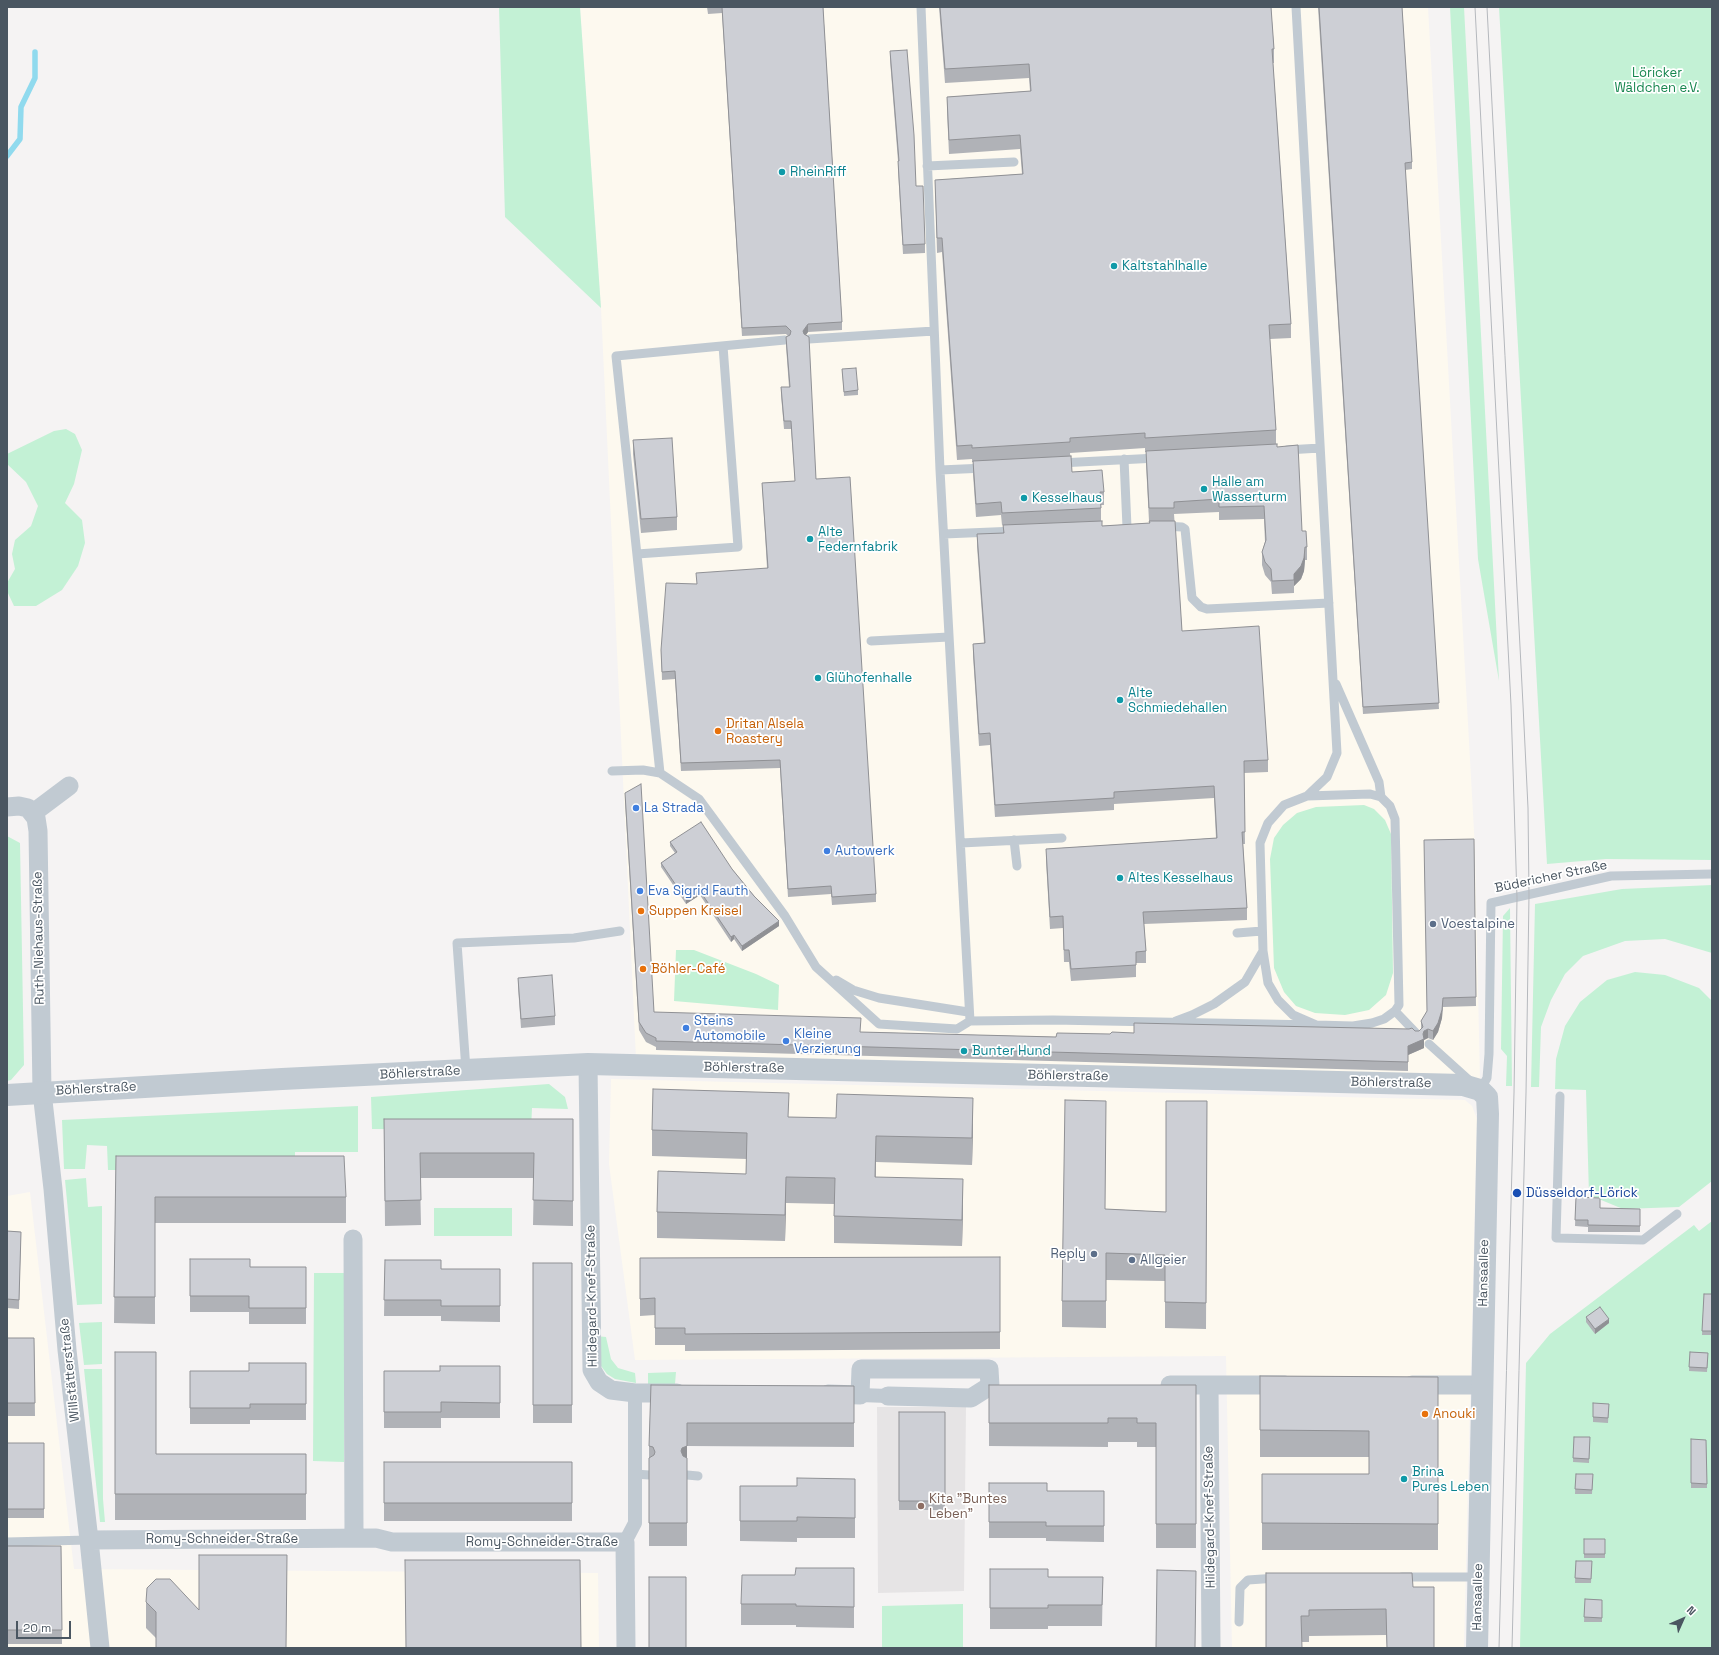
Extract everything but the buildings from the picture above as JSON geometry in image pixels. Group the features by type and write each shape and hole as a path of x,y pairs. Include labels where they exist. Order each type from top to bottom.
{"street":[{"path":"7,807 19,806 28,808 33,813 69,786"},
{"name":"Ruth-Niehaus-Straße","path":"33,813 36,818 38,831 42,1092"},
{"name":"Böhlerstraße","path":"7,1095 588,1064 1463,1085 1480,1090"},
{"name":"Hildegard-Knef-Straße","path":"588,1064 592,1370 599,1382 611,1390 635,1393 696,1393"},
{"name":"Hansaallee","path":"1477,1648 1488,1114 1487,1097 1480,1090"},
{"name":"Willstätterstraße","path":"42,1092 67,1350 100,1648"},
{"path":"353,1239 354,1538"},
{"path":"813,1394 971,1398 998,1386 989,1369 861,1369 860,1395"},
{"name":"Hildegard-Knef-Straße","path":"1209,1385 1211,1648"},
{"path":"1154,1386 1303,1385"},
{"path":"1396,1385 1482,1385"},
{"path":"625,1542 635,1523 635,1393"},
{"name":"Romy-Schneider-Straße","path":"89,1540 376,1538 392,1542 625,1542 626,1648"}],"lane":[{"path":"612,771 643,770 660,773 699,799 785,916 816,967 879,1024 957,1029 969,1016 940,470 920,7"},
{"path":"1296,7 1337,753 1327,777 1307,796"},
{"path":"927,166 1014,162"},
{"path":"809,339 934,331"},
{"path":"660,773 616,356 785,340"},
{"path":"637,554 738,547 723,346"},
{"path":"1281,450 1320,448"},
{"path":"1052,464 1163,457"},
{"path":"1124,460 1127,527"},
{"path":"940,470 996,467"},
{"path":"1155,526 1182,526 1185,529 1192,598 1201,607 1207,609 1329,603"},
{"path":"944,534 1029,531"},
{"path":"871,642 949,637"},
{"path":"1334,679 1379,782 1381,797"},
{"path":"816,967 853,990 879,998 969,1016 1171,1023 1353,1026 1372,1023 1395,1011 1398,1006 1395,820 1390,806 1381,797 1370,794 1307,796 1284,805 1268,823 1260,844 1263,951 1268,983 1278,1000 1293,1015 1316,1025"},
{"path":"961,843 1062,838"},
{"path":"1014,840 1017,866"},
{"name":"Büdericher Straße","path":"1480,1090 1487,1078 1489,1054 1491,903 1611,876 1712,874"},
{"path":"466,1071 456,943 574,938 620,931"},
{"path":"1237,933 1262,931"},
{"path":"1171,1023 1214,1004 1245,982 1263,951"},
{"path":"1395,1011 1416,1034"},
{"path":"1429,1044 1480,1090"},
{"path":"1560,1096 1556,1238 1643,1240 1677,1214"},
{"path":"635,1474 649,1475"},
{"path":"687,1476 698,1476"},
{"path":"7,1542 89,1540"},
{"path":"1393,1578 1478,1577"},
{"path":"1239,1622 1240,1588 1248,1580 1284,1578"}],"shaded area":[{"path":"580,7 1428,7 1475,849 1480,1081 636,1059 601,308"},
{"path":"611,1079 1465,1100 1472,1106 1477,1119 1464,1648 1232,1648 1226,1356 635,1360 609,1164"},
{"path":"30,1192 74,1569 598,1573 599,1648 7,1648 7,1196"},
{"name":"Kita \"Buntes Leben\"","path":"877,1407 966,1407 964,1591 878,1593"}],"green space":[{"path":"499,7 580,7 601,308 505,217"},
{"path":"1450,7 1464,7 1499,681 1478,559"},
{"name":"Löricker Wäldchen e.V.","path":"1499,7 1712,7 1712,860 1606,859 1547,864"},
{"path":"66,429 75,434 82,450 74,484 65,503 82,520 85,543 78,566 62,590 36,606 14,606 7,591 7,583 15,569 12,554 15,540 31,526 38,506 26,482 7,464 7,454 54,431"},
{"path":"1364,805 1374,809 1385,820 1391,834 1393,973 1386,995 1369,1010 1345,1015 1315,1013 1296,1006 1284,992 1274,968 1270,859 1274,838 1283,825 1297,813 1316,807"},
{"path":"7,836 20,843 24,1065 11,1080 7,1081"},
{"path":"1712,885 1712,953 1665,939 1625,941 1583,956 1565,974 1551,1000 1541,1027 1539,1087 1531,1087 1535,904 1622,889"},
{"path":"1510,908 1512,1086 1506,1086 1507,1056 1501,1049 1503,916"},
{"path":"676,950 694,950 756,974 779,985 778,1010 674,1001"},
{"path":"1635,972 1665,975 1699,988 1712,1001 1712,1181 1679,1207 1623,1209 1589,1195 1586,1090 1555,1089 1556,1059 1565,1026 1580,1002 1607,980"},
{"path":"549,1084 565,1097 568,1109 532,1108 531,1130 372,1129 371,1097"},
{"path":"358,1106 358,1152 295,1152 295,1165 186,1170 108,1170 107,1146 87,1145 85,1169 64,1169 62,1120"},
{"path":"86,1178 88,1207 102,1206 102,1304 77,1305 65,1180"},
{"path":"434,1208 512,1208 512,1236 434,1236"},
{"path":"1712,1221 1712,1648 1520,1648 1526,1363 1550,1334 1694,1225 1699,1231"},
{"path":"314,1273 344,1273 344,1462 313,1461"},
{"path":"102,1322 102,1364 84,1365 79,1323"},
{"path":"596,1336 606,1337 611,1359 618,1368 635,1373 636,1383 615,1379 607,1374 601,1366"},
{"path":"84,1369 102,1369 103,1499 105,1522 100,1522"},
{"path":"676,1372 675,1384 648,1384 648,1373"},
{"path":"963,1604 963,1648 882,1648 882,1606"}],"waterway":[{"path":"7,156 20,139 21,107 35,78 35,52"}],"tram line":[{"path":"1475,7 1511,705 1517,898 1514,1093 1499,1648"},
{"path":"1487,7 1528,808 1529,895 1526,1093 1512,1648"}],"place":[{"name":"RheinRiff","path":"782,172"},
{"name":"Kaltstahlhalle","path":"1114,266"},
{"name":"Halle am Wasserturm","path":"1204,489"},
{"name":"Kesselhaus","path":"1024,498"},
{"name":"Alte Federnfabrik","path":"810,539"},
{"name":"Glühofenhalle","path":"818,678"},
{"name":"Alte Schmiedehallen","path":"1120,700"},
{"name":"Dritan Alsela Roastery","path":"718,731"},
{"name":"La Strada","path":"636,808"},
{"name":"Autowerk","path":"827,851"},
{"name":"Altes Kesselhaus","path":"1120,878"},
{"name":"Eva Sigrid Fauth","path":"640,891"},
{"name":"Suppen Kreisel","path":"641,911"},
{"name":"Voestalpine","path":"1433,924"},
{"name":"Böhler-Café","path":"643,969"},
{"name":"Steins Automobile","path":"686,1028"},
{"name":"Kleine Verzierung","path":"786,1041"},
{"name":"Bunter Hund","path":"964,1051"},
{"name":"Düsseldorf-Lörick","path":"1517,1193"},
{"name":"Reply","path":"1094,1254"},
{"name":"Allgeier","path":"1132,1260"},
{"name":"Anouki","path":"1425,1414"},
{"name":"Brina Pures Leben","path":"1404,1479"},
{"name":"Kita \"Buntes Leben\"","path":"921,1506"}]}
